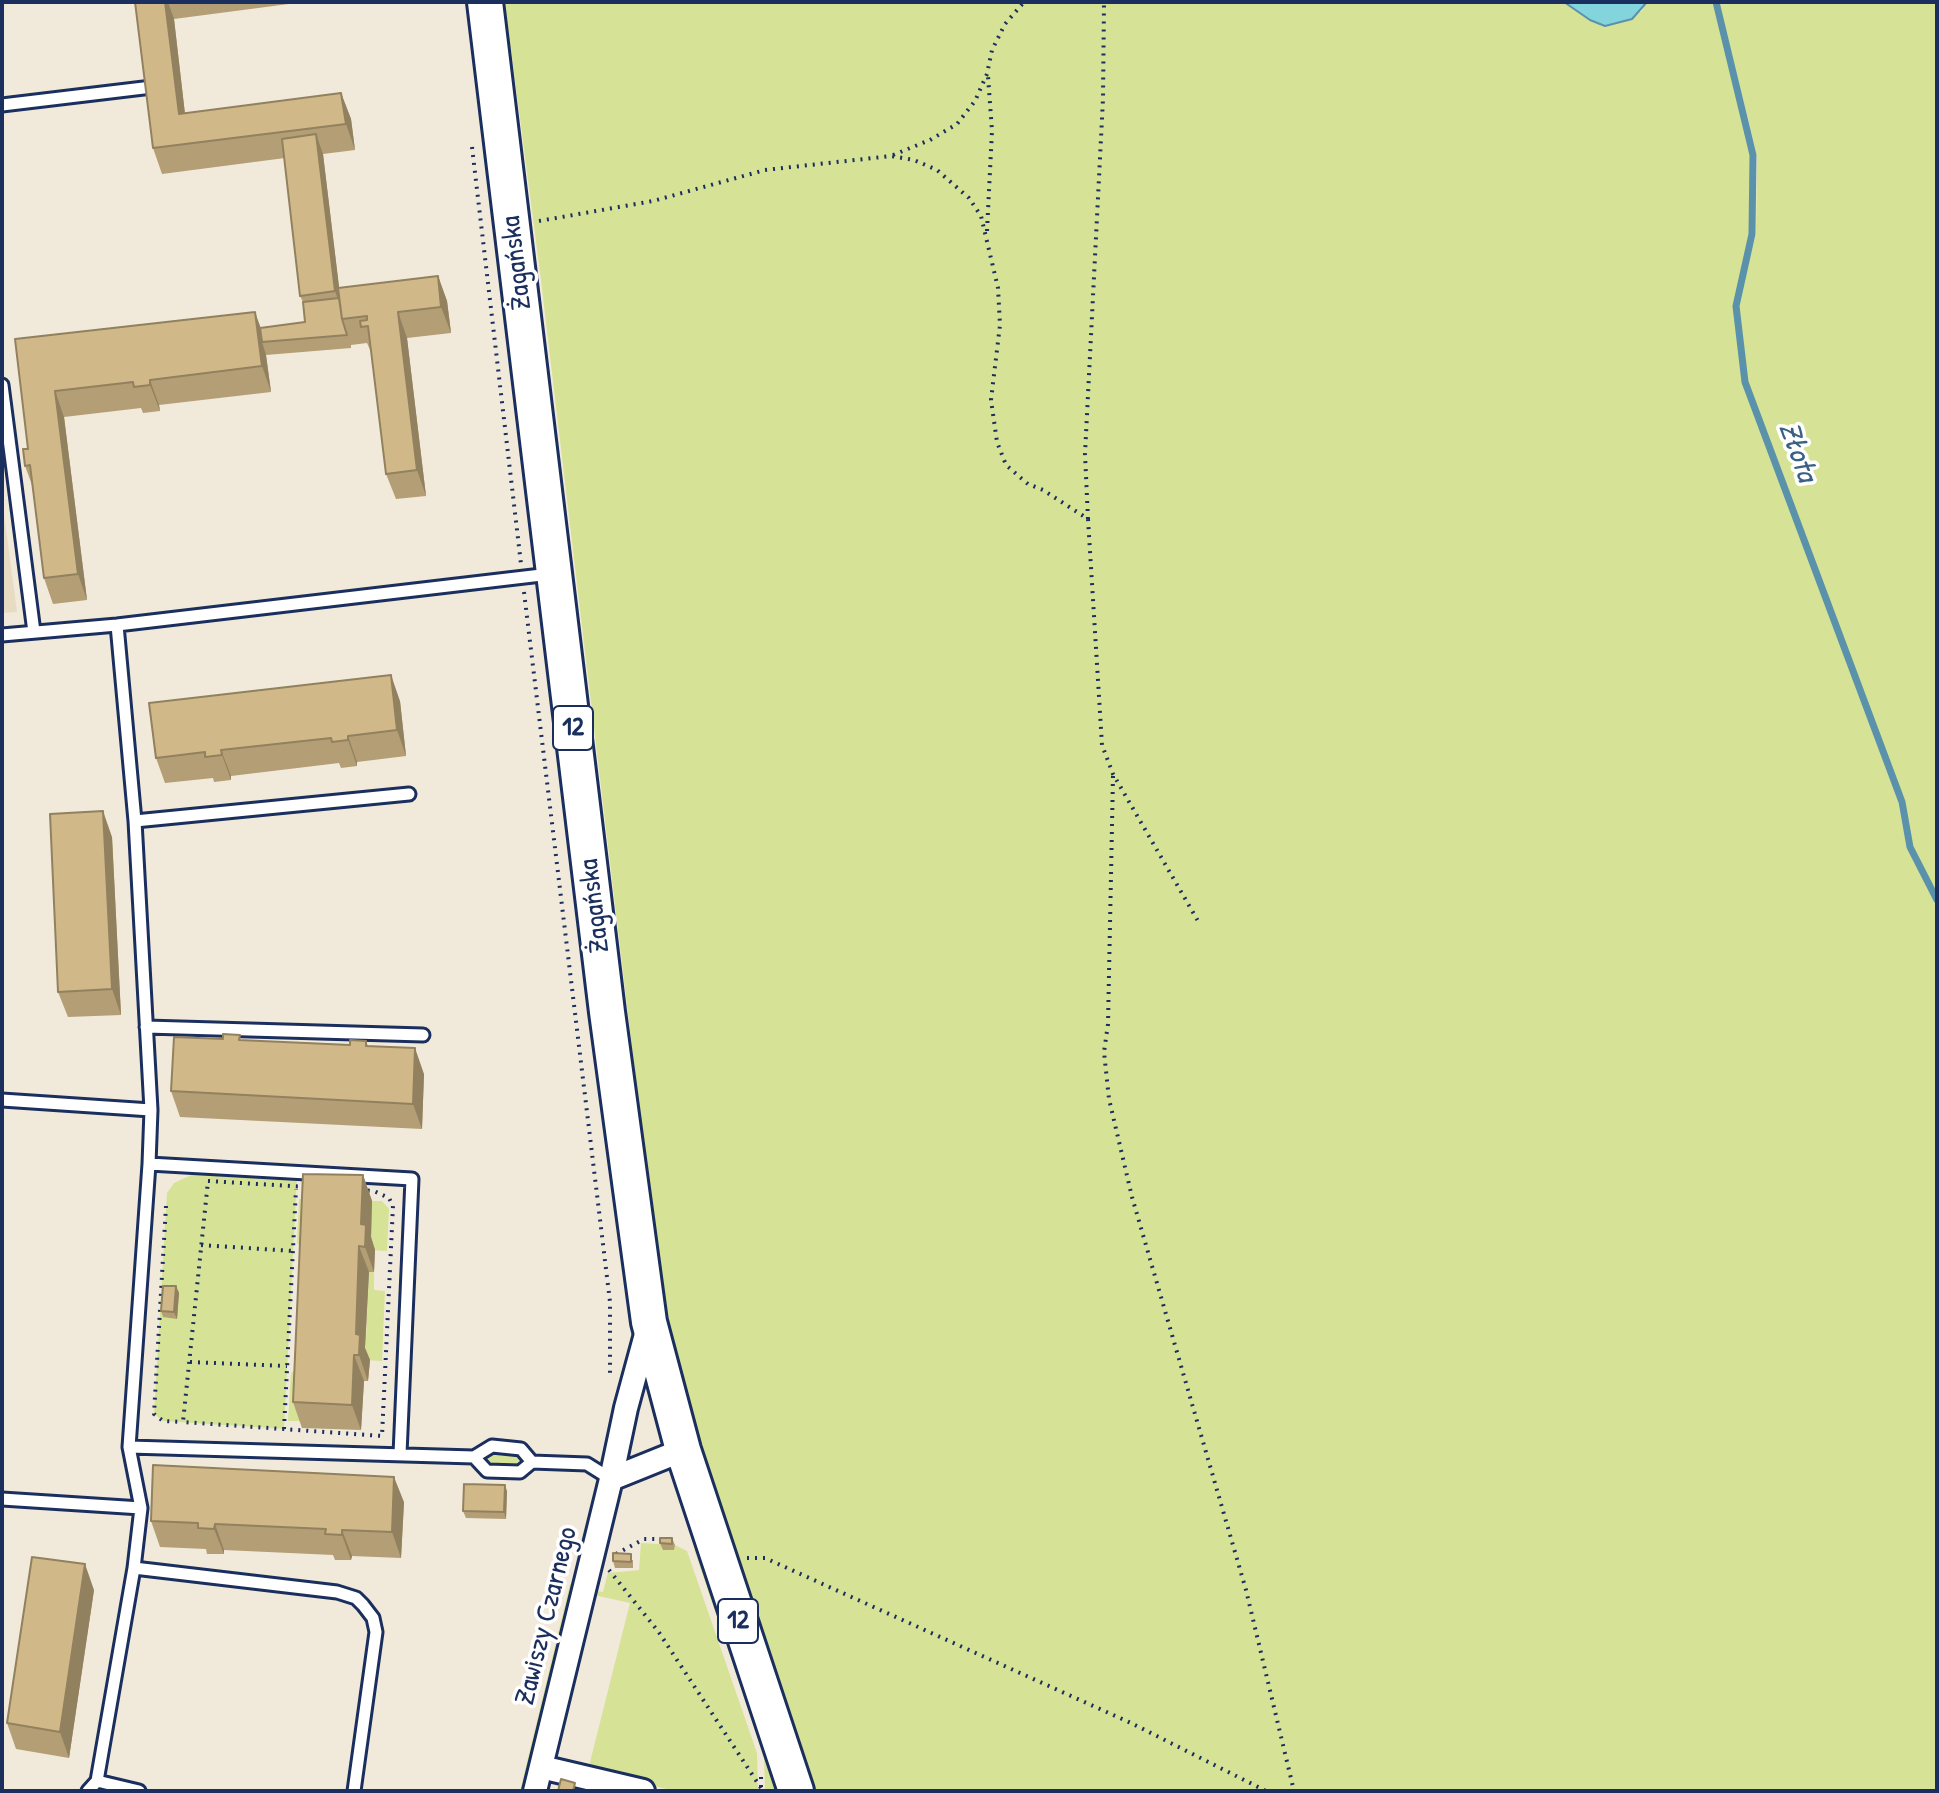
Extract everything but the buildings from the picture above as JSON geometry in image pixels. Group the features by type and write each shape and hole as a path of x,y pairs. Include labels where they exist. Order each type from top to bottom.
{"main road":[{"name":"Żagańska","path":"485,2 512,224 539,575 609,1027 649,1322 683,1450 796,1791"}],"street":[{"name":"Zawiszy Czarnego","path":"535,1791 649,1322"},
{"path":"611,1479 683,1450"},
{"path":"541,1767 643,1791"}],"lane":[{"path":"2,105 152,87"},
{"path":"2,385 34,632"},
{"path":"2,635 117,625 539,575"},
{"path":"88,1791 97,1781 134,1568 141,1508 129,1447 151,1110 135,821 117,625"},
{"path":"135,821 409,794"},
{"path":"146,1027 423,1035"},
{"path":"2,1100 151,1110"},
{"path":"149,1164 412,1179 400,1454"},
{"path":"129,1447 474,1457 492,1446 521,1449 532,1462"},
{"path":"474,1457 487,1471 520,1472 532,1462 587,1464 611,1479"},
{"path":"2,1499 141,1508"},
{"path":"134,1568 337,1592 356,1598 363,1605 373,1618 376,1632 354,1791"},
{"path":"97,1781 139,1791"}],"path":[{"path":"512,224 577,216 653,201 765,170 891,156 930,140 957,124 975,101 987,74 992,50 1005,24 1024,2"},
{"path":"1104,2 1103,99 1085,454 1102,745 1113,774 1198,921"},
{"path":"987,74 992,131 987,235"},
{"path":"472,143 539,575 610,1302 611,1389 626,1408"},
{"path":"891,156 914,160 937,170 969,198 981,216 998,288 1000,325 991,400 997,442 1006,465 1028,484 1088,519"},
{"path":"1113,774 1108,1024 1104,1052 1109,1099 1132,1197 1246,1590 1294,1791"},
{"path":"166,1206 154,1414 163,1421 382,1436 393,1206 389,1198 374,1191 208,1181 183,1422"},
{"path":"284,1429 296,1186"},
{"path":"201,1245 293,1251"},
{"path":"189,1362 287,1366"},
{"path":"612,1559 631,1544 644,1539 668,1539"},
{"path":"717,1557 765,1558 1131,1723 1266,1791"},
{"path":"606,1566 658,1631 761,1789"},
{"path":"761,1766 761,1789"}],"shaded area":[{"path":"2,499 17,612 2,613"}],"green space":[{"path":"499,2 1564,2 1569,6 1641,12 1647,2 1714,2 1751,155 1751,234 1734,304 1743,384 1898,801 1907,848 1937,906 1937,1791 816,1791 731,1542 680,1377 662,1301 541,280 511,49 505,50"},
{"path":"1719,2 1937,2 1937,895 1912,847 1904,801 1748,382 1738,306 1756,234 1757,156"},
{"path":"200,1171 297,1177 284,1429 163,1421 154,1414 167,1193 174,1183"},
{"path":"299,1199 312,1199 302,1421 288,1421 291,1373 297,1368 303,1248 297,1243"},
{"path":"372,1201 382,1201 389,1209 387,1251 370,1250"},
{"path":"369,1272 374,1272 374,1290 385,1291 382,1361 365,1360"},
{"path":"491,1454 517,1455 525,1461 516,1466 490,1464 482,1458"},
{"path":"641,1543 675,1545 687,1551 757,1753 758,1791 675,1791 588,1770 630,1603 594,1595 596,1591 603,1592 608,1573 639,1570"},
{"path":"694,1549 702,1557 785,1791 765,1791 764,1756"},
{"path":"570,1584 576,1585 525,1791 520,1791"}],"water":[{"path":"1564,2 1647,2 1632,19 1605,26"}],"waterway":[{"name":"Złota","path":"1716,2 1753,155 1752,234 1736,306 1745,382 1902,802 1910,847 1937,900"}]}
